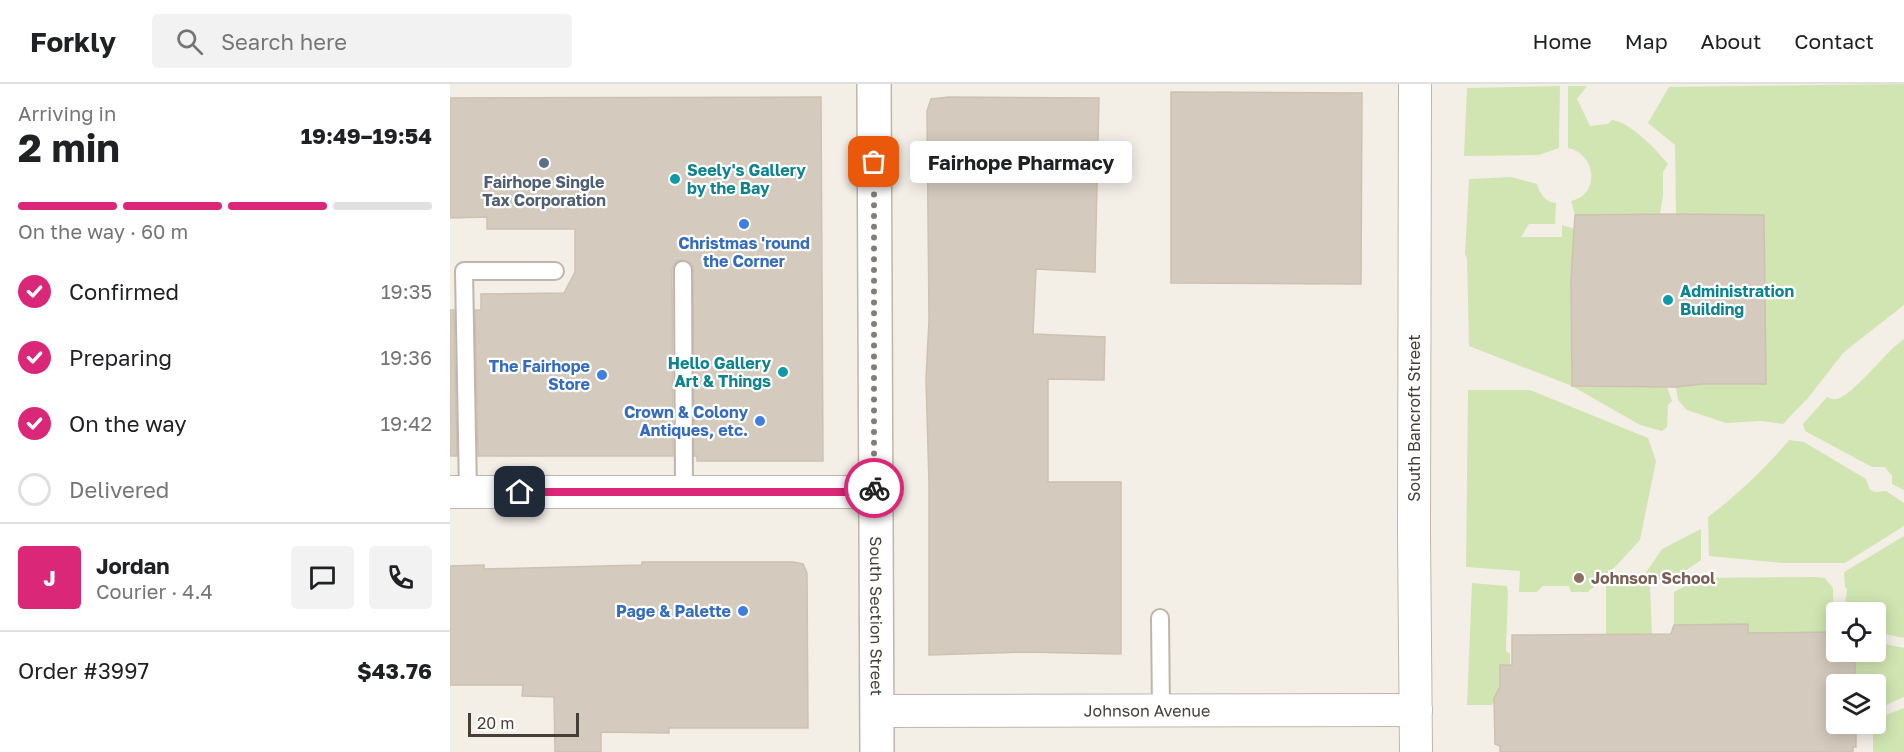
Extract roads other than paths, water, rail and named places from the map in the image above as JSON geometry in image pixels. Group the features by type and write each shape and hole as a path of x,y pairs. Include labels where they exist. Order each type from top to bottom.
{"street":[{"name":"South Section Street","path":"874,84 874,492 877,752"},
{"name":"South Bancroft Street","path":"1415,84 1416,752"},
{"path":"459,492 874,492"},
{"name":"Johnson Avenue","path":"877,711 1416,710"}],"lane":[{"path":"459,492 457,270 555,270"},
{"path":"682,270 684,492"},
{"path":"1160,618 1161,710"}],"place":[{"name":"Fairhope Pharmacy","path":"874,162"},
{"name":"Fairhope Single Tax Corporation","path":"544,163"},
{"name":"Seely's Gallery by the Bay","path":"675,179"},
{"name":"Christmas 'round the Corner","path":"744,224"},
{"name":"Administration Building","path":"1668,300"},
{"name":"Hello Gallery Art & Things","path":"783,372"},
{"name":"The Fairhope Store","path":"602,375"},
{"name":"Crown & Colony Antiques, etc.","path":"760,421"},
{"name":"Johnson School","path":"1579,578"},
{"name":"Page & Palette","path":"743,611"}]}
